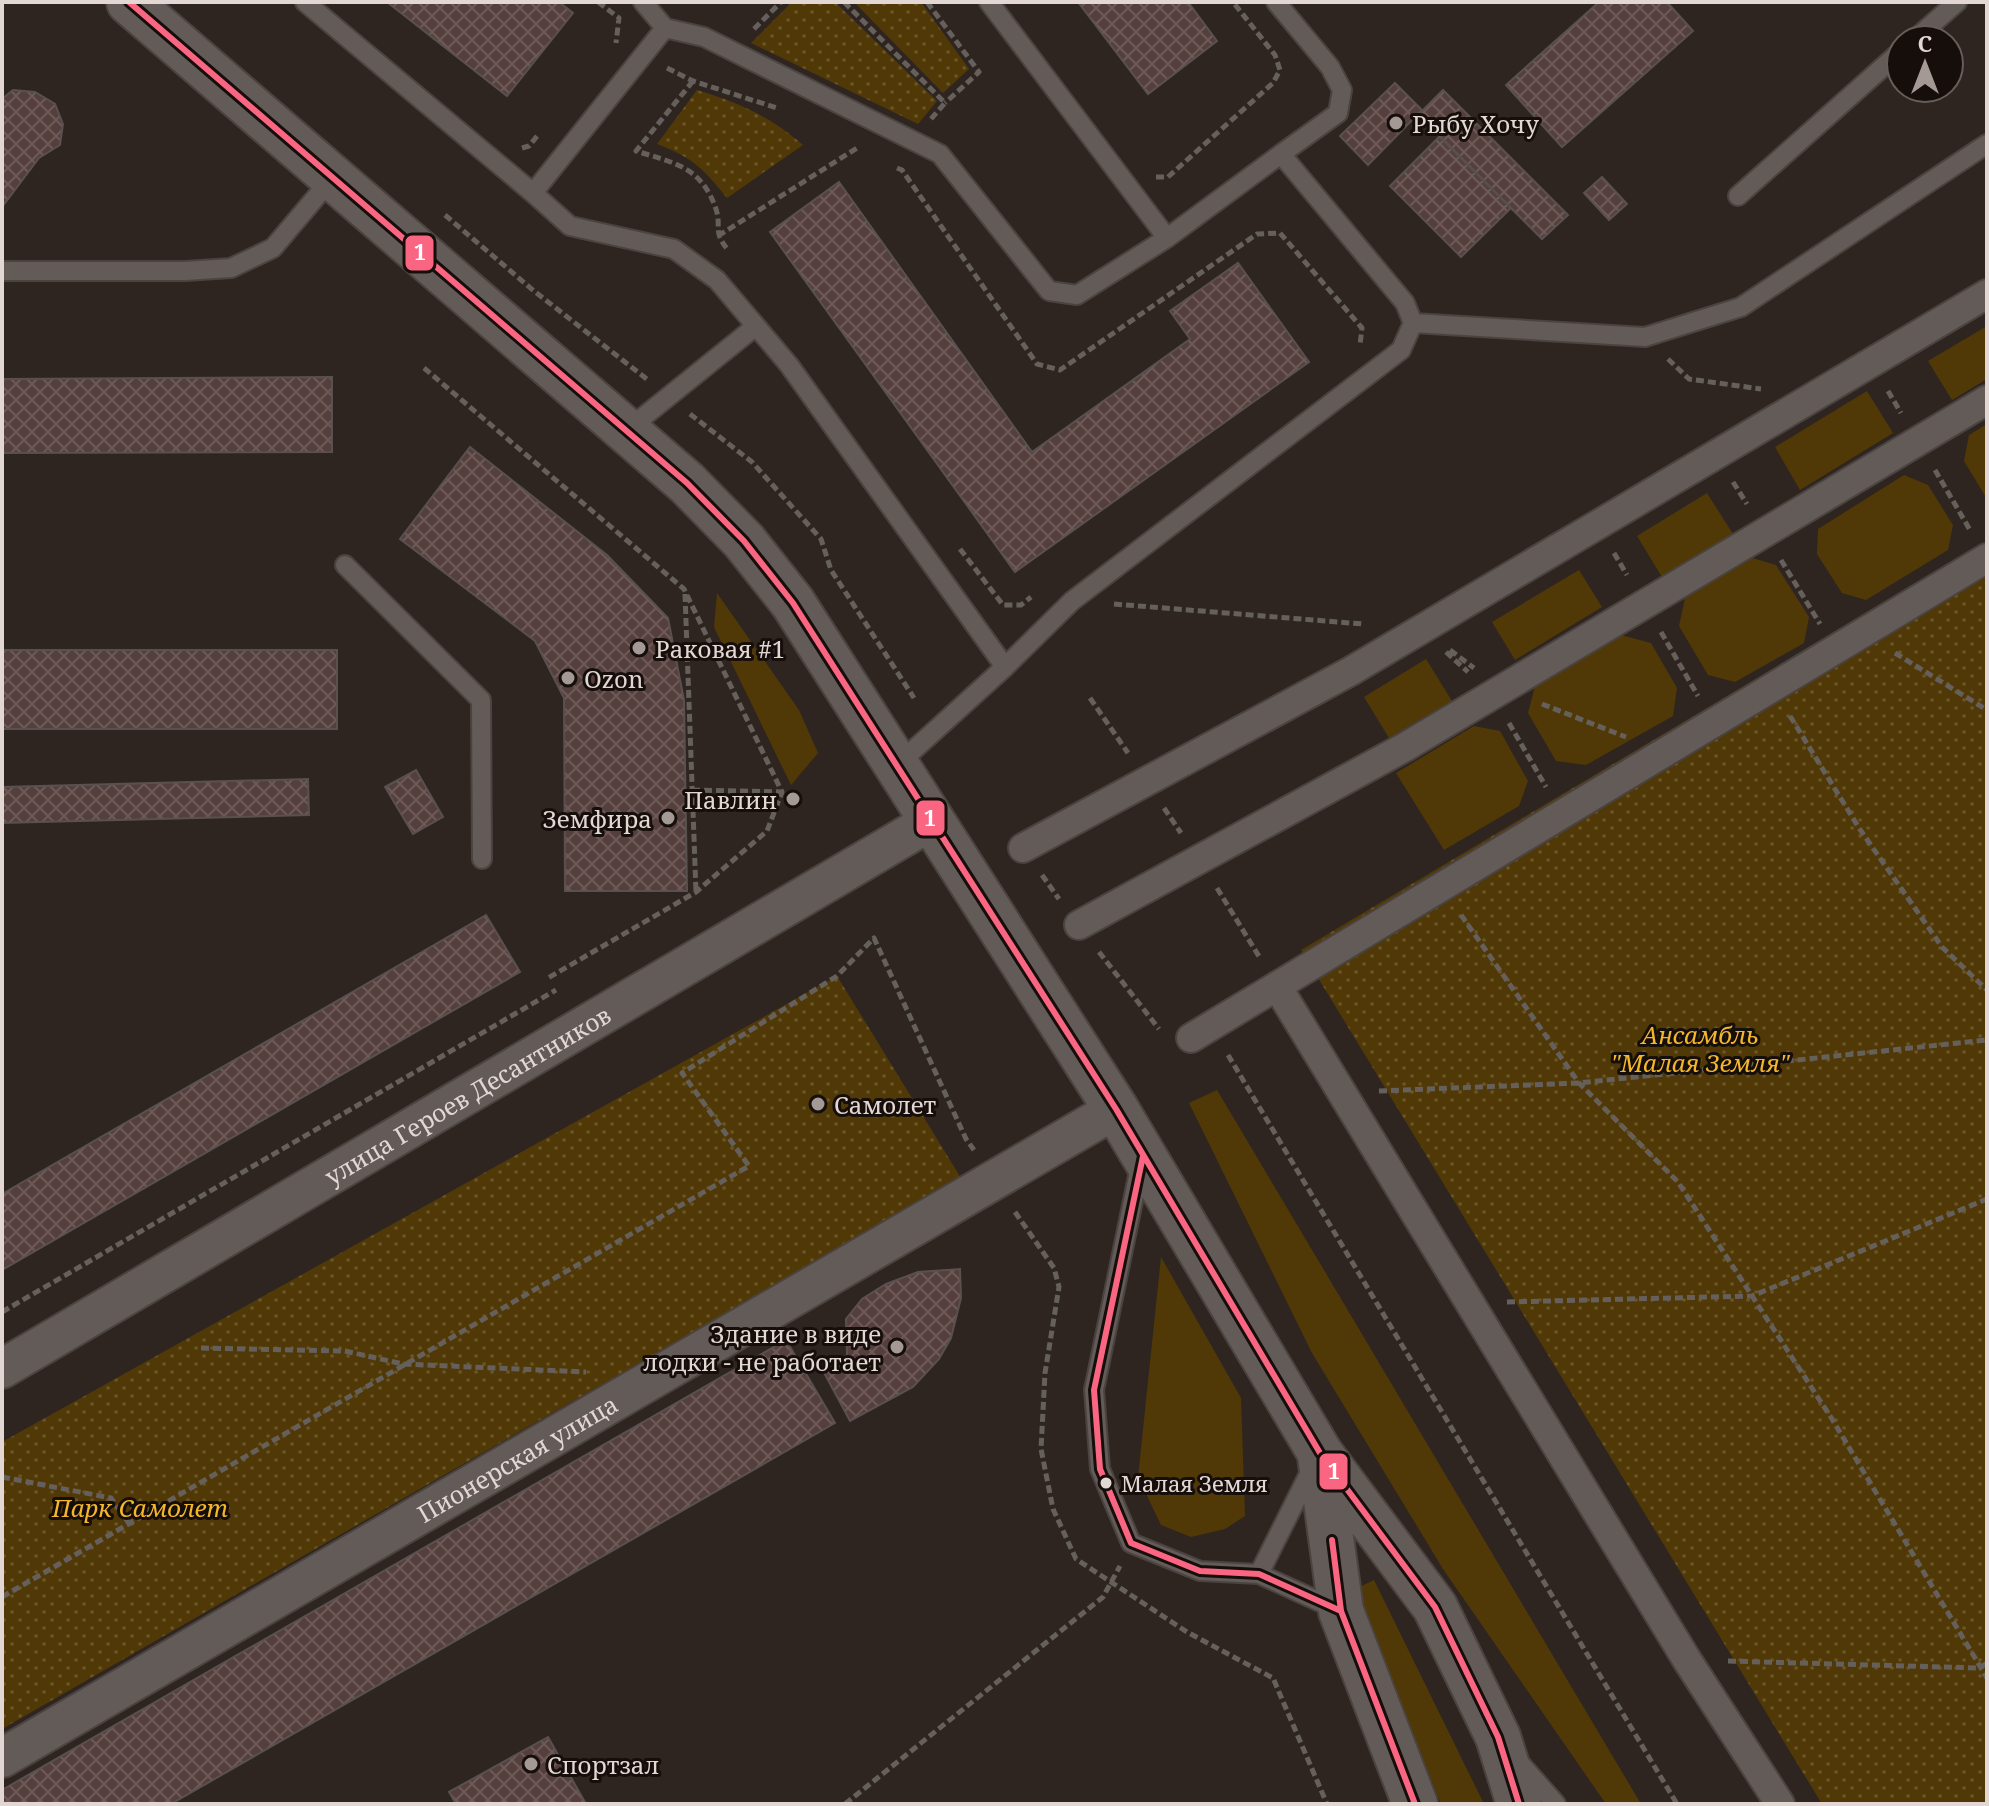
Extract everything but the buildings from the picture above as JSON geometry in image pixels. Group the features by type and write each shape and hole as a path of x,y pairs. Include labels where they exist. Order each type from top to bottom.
{"street":[{"path":"129,2 687,483 744,541 793,603 1116,1109 1320,1453 1435,1607 1498,1737 1519,1804"},
{"path":"1023,848 1351,671 1987,294"},
{"path":"1079,925 1405,747 1987,400"},
{"path":"1201,1032 1987,558"},
{"name":"улица Героев Десантников","path":"2,1369 933,820"},
{"path":"1277,986 1687,1660 1780,1804"},
{"name":"Пионерская улица","path":"2,1758 1116,1109"},
{"path":"1320,1453 1341,1611 1415,1804"}],"lane":[{"path":"305,2 570,226 674,249 717,280 789,365 1005,667"},
{"path":"643,2 665,28 704,37 940,154 1049,291 1077,295 1167,238 1338,113 1342,90 1330,67 1276,2"},
{"path":"989,2 1167,238"},
{"path":"1932,24 1957,2"},
{"path":"533,193 665,28"},
{"path":"1738,196 1885,65"},
{"path":"1413,323 1645,337 1741,307 1987,144"},
{"path":"897,765 1072,601 1401,350 1413,323 1405,303 1281,154"},
{"path":"2,271 231,268 273,248 333,177"},
{"path":"627,430 756,326"},
{"path":"345,565 481,700 482,859"},
{"path":"1143,1156 1094,1390 1100,1469 1131,1543 1200,1571 1259,1574 1341,1611"},
{"path":"1259,1574 1320,1453"},
{"path":"1498,1737 1556,1804"}],"path":[{"path":"598,2 619,18 615,51"},
{"path":"750,34 781,2"},
{"path":"927,2 979,72 945,103"},
{"path":"1146,170 1154,177 1168,177 1273,83 1280,70 1275,55 1233,2"},
{"path":"615,44 693,81 782,110"},
{"path":"693,81 636,151 683,165 707,188 717,212 717,237 736,261"},
{"path":"516,150 529,146 539,134"},
{"path":"845,142 868,154"},
{"path":"717,237 857,148"},
{"path":"891,165 902,170 1037,364 1060,370 1257,234 1280,233 1362,328 1359,346"},
{"path":"1645,337 1689,379 1814,396"},
{"path":"424,368 684,589 782,792 767,831 696,892 548,978"},
{"path":"956,544 1003,605 1021,605 1032,597"},
{"path":"684,589 696,892"},
{"path":"1863,633 1987,710"},
{"path":"1773,687 1859,828 1933,935 1987,990"},
{"path":"1090,698 1146,781"},
{"path":"692,790 782,792"},
{"path":"1442,888 1579,1083 1678,1182 1832,1419 1987,1678"},
{"path":"2,1597 749,1166 682,1073 837,976 874,938"},
{"path":"2,1312 556,990"},
{"path":"1201,1032 1677,1804"},
{"path":"1342,1093 1579,1083 1987,1040"},
{"path":"1470,1303 1752,1296 1987,1199"},
{"path":"201,1348 345,1351 403,1364 600,1372"},
{"path":"2,1477 111,1498 128,1522"},
{"path":"845,1804 1103,1597 1131,1543"},
{"path":"1687,1660 1979,1668 1987,1663"}],"green space":[{"path":"792,2 835,2 937,101 918,124 751,43"},
{"path":"854,2 921,2 969,69 943,93"},
{"path":"697,90 753,112 803,145 727,198 696,165 657,144"},
{"path":"1987,326 1987,379 1952,400 1928,361"},
{"path":"1867,391 1893,433 1800,490 1775,447"},
{"path":"1987,424 1987,499 1964,461 1969,435"},
{"path":"1904,475 1928,485 1953,525 1948,550 1866,600 1842,593 1817,554 1818,529"},
{"path":"1707,493 1733,534 1662,577 1637,536"},
{"name":"Ансамбль \"Малая Земля\"","path":"1987,541 1987,1804 1822,1804 1301,950"},
{"path":"1749,557 1776,565 1809,617 1804,643 1735,682 1708,675 1679,626 1685,598"},
{"path":"1579,570 1602,607 1515,660 1492,622"},
{"path":"717,593 799,710 818,753 791,785 714,627"},
{"path":"1621,635 1651,643 1677,688 1673,716 1586,765 1556,761 1528,713 1535,686"},
{"path":"1426,659 1452,701 1389,738 1364,697"},
{"path":"1474,726 1500,731 1528,781 1519,806 1444,850 1396,773"},
{"name":"Парк Самолет","path":"837,976 961,1178 2,1729 2,1442"},
{"path":"1217,1090 1641,1804 1606,1804 1443,1569 1312,1353 1189,1103"},
{"path":"1161,1257 1241,1398 1245,1516 1225,1529 1191,1537 1161,1525 1138,1477"},
{"path":"1374,1580 1484,1804 1441,1804 1353,1590"}],"transit line":[{"name":"1","path":"129,2 687,483 744,541 793,603 1116,1109 1320,1453 1435,1607 1498,1737 1519,1804"},
{"name":"1","path":"1143,1156 1094,1390 1100,1469 1131,1543 1200,1571 1259,1574 1341,1611"},
{"name":"1","path":"1332,1540 1341,1611 1415,1804"}],"place":[{"name":"Рыбу Хочу","path":"1396,123"},
{"name":"Раковая #1","path":"639,648"},
{"name":"Ozon","path":"568,678"},
{"name":"Павлин","path":"793,799"},
{"name":"Земфира","path":"668,818"},
{"name":"Самолет","path":"818,1104"},
{"name":"Здание в виде лодки - не работает","path":"897,1347"},
{"name":"Малая Земля","path":"1106,1483"},
{"name":"Спортзал","path":"531,1764"}]}
